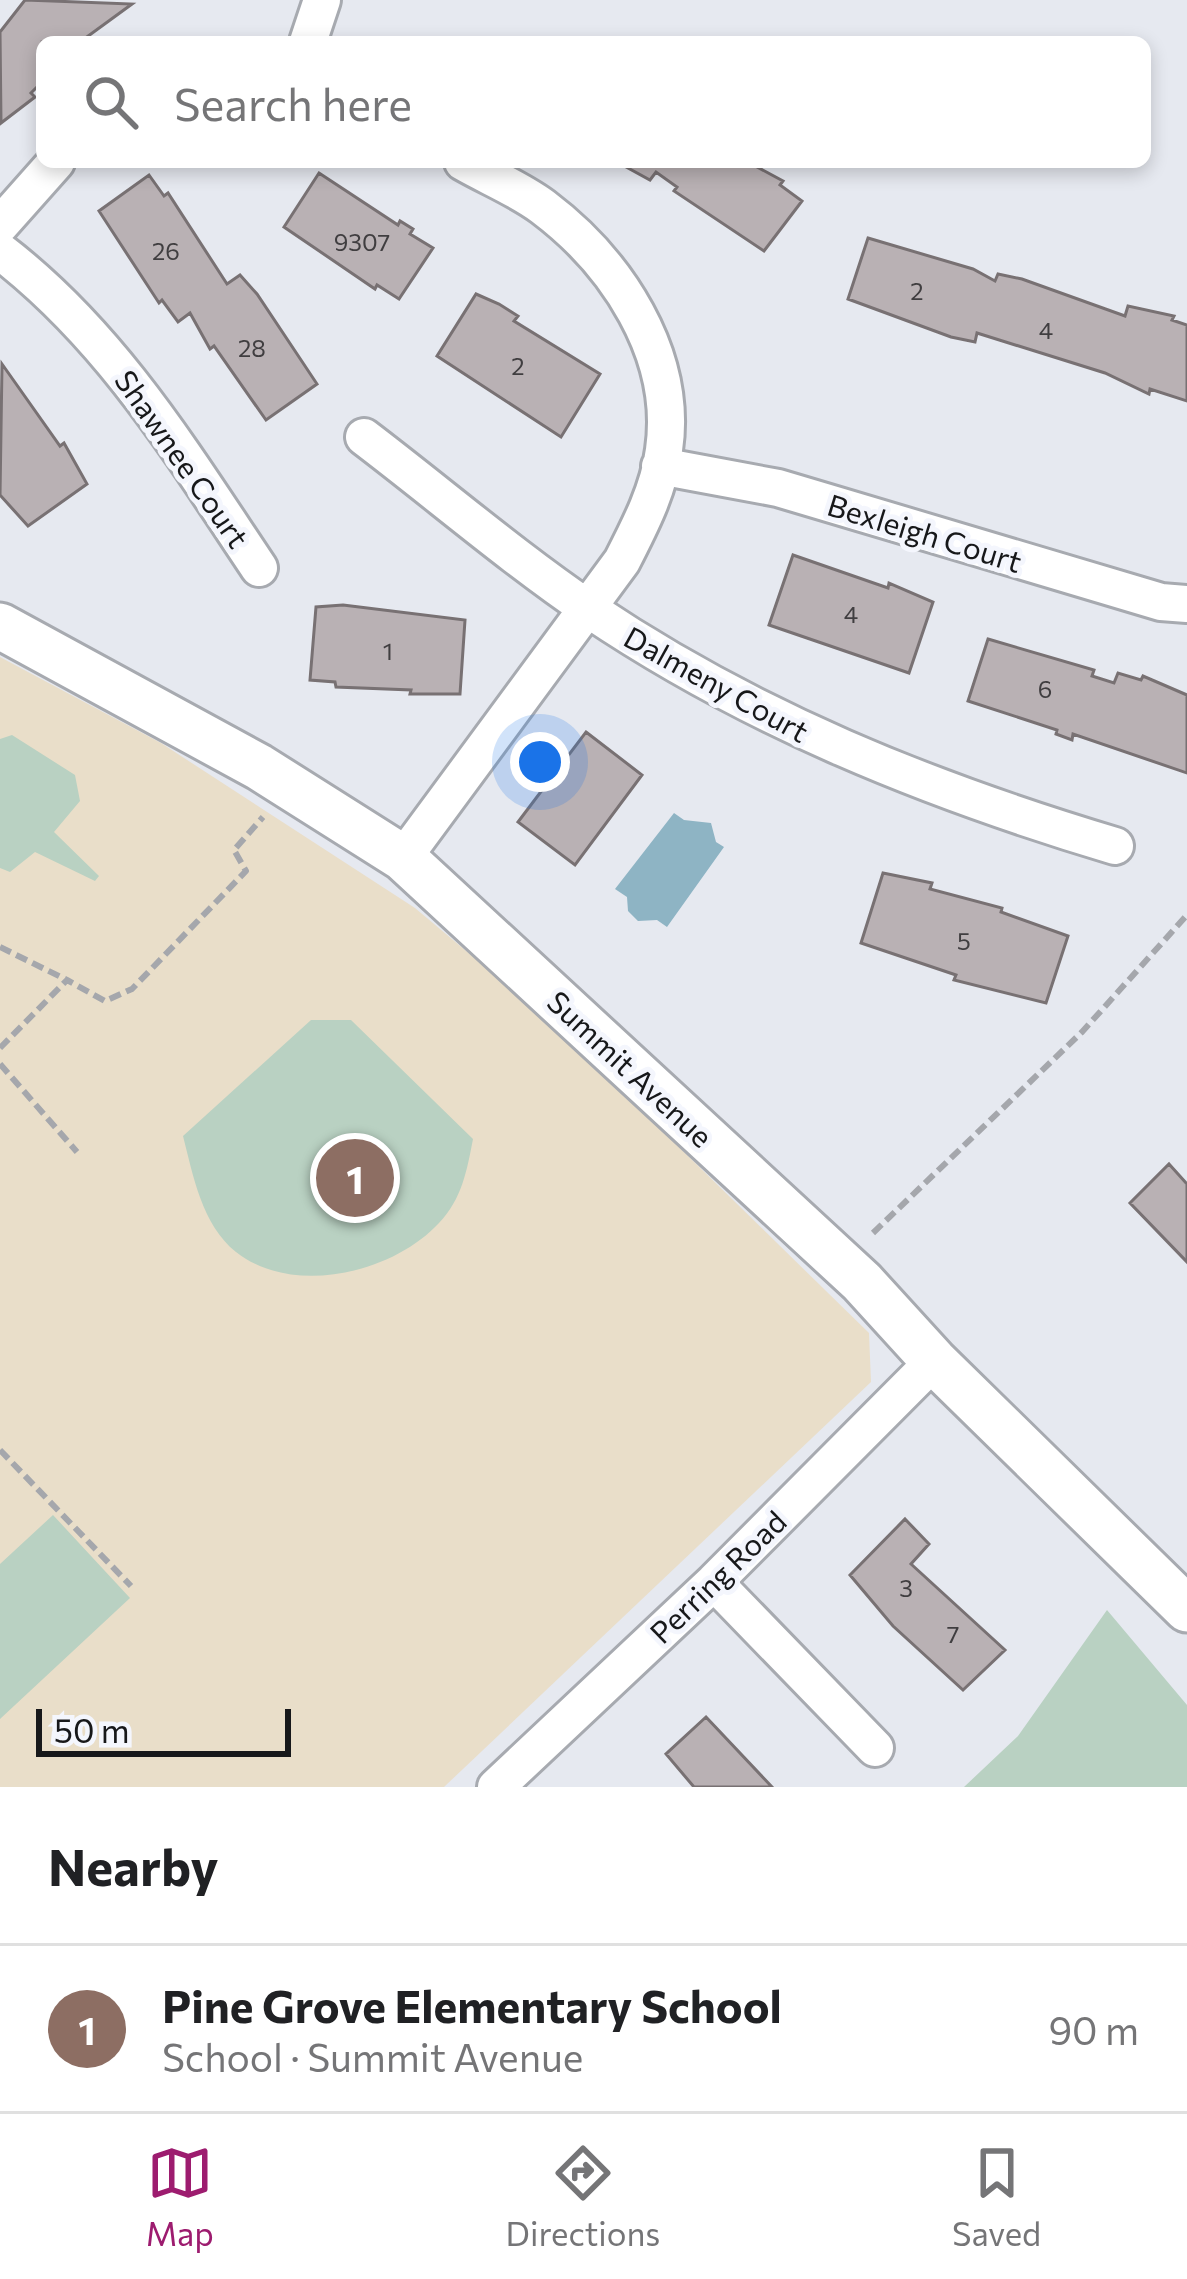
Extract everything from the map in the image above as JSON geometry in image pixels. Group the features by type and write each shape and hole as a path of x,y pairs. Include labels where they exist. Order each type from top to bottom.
{"street":[{"path":"310,36 322,0"},
{"path":"0,225 51,168"},
{"path":"403,858 588,609 645,516 661,466 665,416 649,342 630,299 583,242 541,205 474,168"},
{"name":"Shawnee Court","path":"0,250 39,281 114,360 157,414 259,568"},
{"name":"Dalmeny Court","path":"364,437 588,609 814,738 990,808 1114,846"},
{"name":"Bexleigh Court","path":"661,466 778,488 1161,602 1187,604"},
{"name":"Summit Avenue","path":"0,626 259,767 403,858 862,1282 934,1361 1187,1609"},
{"name":"Perring Road","path":"496,1787 714,1582 934,1361"},
{"path":"714,1582 875,1748"}],"path":[{"path":"0,947 105,1001 132,989 246,872 234,850 263,817"},
{"path":"873,1233 1082,1032 1187,915"},
{"path":"0,1048 67,980"},
{"path":"0,1064 77,1152"},
{"path":"0,1450 131,1586"}],"shaded area":[{"path":"0,657 161,743 415,908 552,1023 869,1333 871,1382 444,1787 0,1787"}],"green space":[{"path":"12,735 75,775 80,801 54,832 99,876 95,881 35,852 10,872 0,868 0,739"},
{"path":"311,1020 351,1020 473,1139 458,1194 439,1223 396,1255 370,1266 313,1276 259,1266 224,1241 201,1198 183,1136"},
{"path":"53,1515 130,1598 0,1719 0,1564"},
{"path":"1107,1610 1187,1705 1187,1787 964,1787 1018,1736"}],"water":[{"path":"674,813 684,820 711,823 716,842 724,847 667,927 657,920 638,921 628,911 627,897 615,889"}],"building":[{"path":"25,0 132,4 88,36 36,36 36,88 31,93 35,97 1,123 0,32"},
{"path":"628,168 759,168 783,181 780,185 802,201 764,251 674,191 677,187 656,172 650,180"},
{"path":"319,173 398,225 400,221 413,229 410,234 433,248 399,299 377,285 375,289 284,227"},
{"path":"149,175 164,196 168,193 227,284 240,275 257,294 317,384 266,420 214,346 210,349 190,313 178,322 162,300 159,303 99,211"},
{"path":"868,238 973,269 995,281 998,274 1022,279 1125,316 1128,306 1174,316 1172,320 1187,325 1187,401 1150,389 1149,394 1105,373 977,333 975,342 951,337 848,299"},
{"path":"476,294 518,316 514,321 600,374 561,437 437,356"},
{"path":"2,364 60,446 64,443 87,484 28,526 0,495"},
{"path":"793,555 888,588 889,583 933,602 909,673 769,625"},
{"path":"343,605 465,620 460,694 410,694 411,690 336,687 335,682 310,680 316,607"},
{"path":"988,639 1094,670 1092,676 1114,683 1118,673 1141,680 1143,676 1187,695 1187,773 1073,734 1072,740 1056,734 1057,730 968,701"},
{"path":"586,732 642,775 575,865 518,822"},
{"path":"883,873 932,883 930,889 1002,908 1001,912 1068,936 1046,1003 954,980 956,975 861,943"},
{"path":"1169,1164 1187,1184 1187,1262 1130,1203"},
{"path":"905,1519 929,1544 911,1564 1005,1650 963,1690 893,1626 850,1575"},
{"path":"706,1717 772,1787 694,1787 666,1754"}],"place":[{"name":"Pine Grove Elementary School","path":"355,1178"}]}
